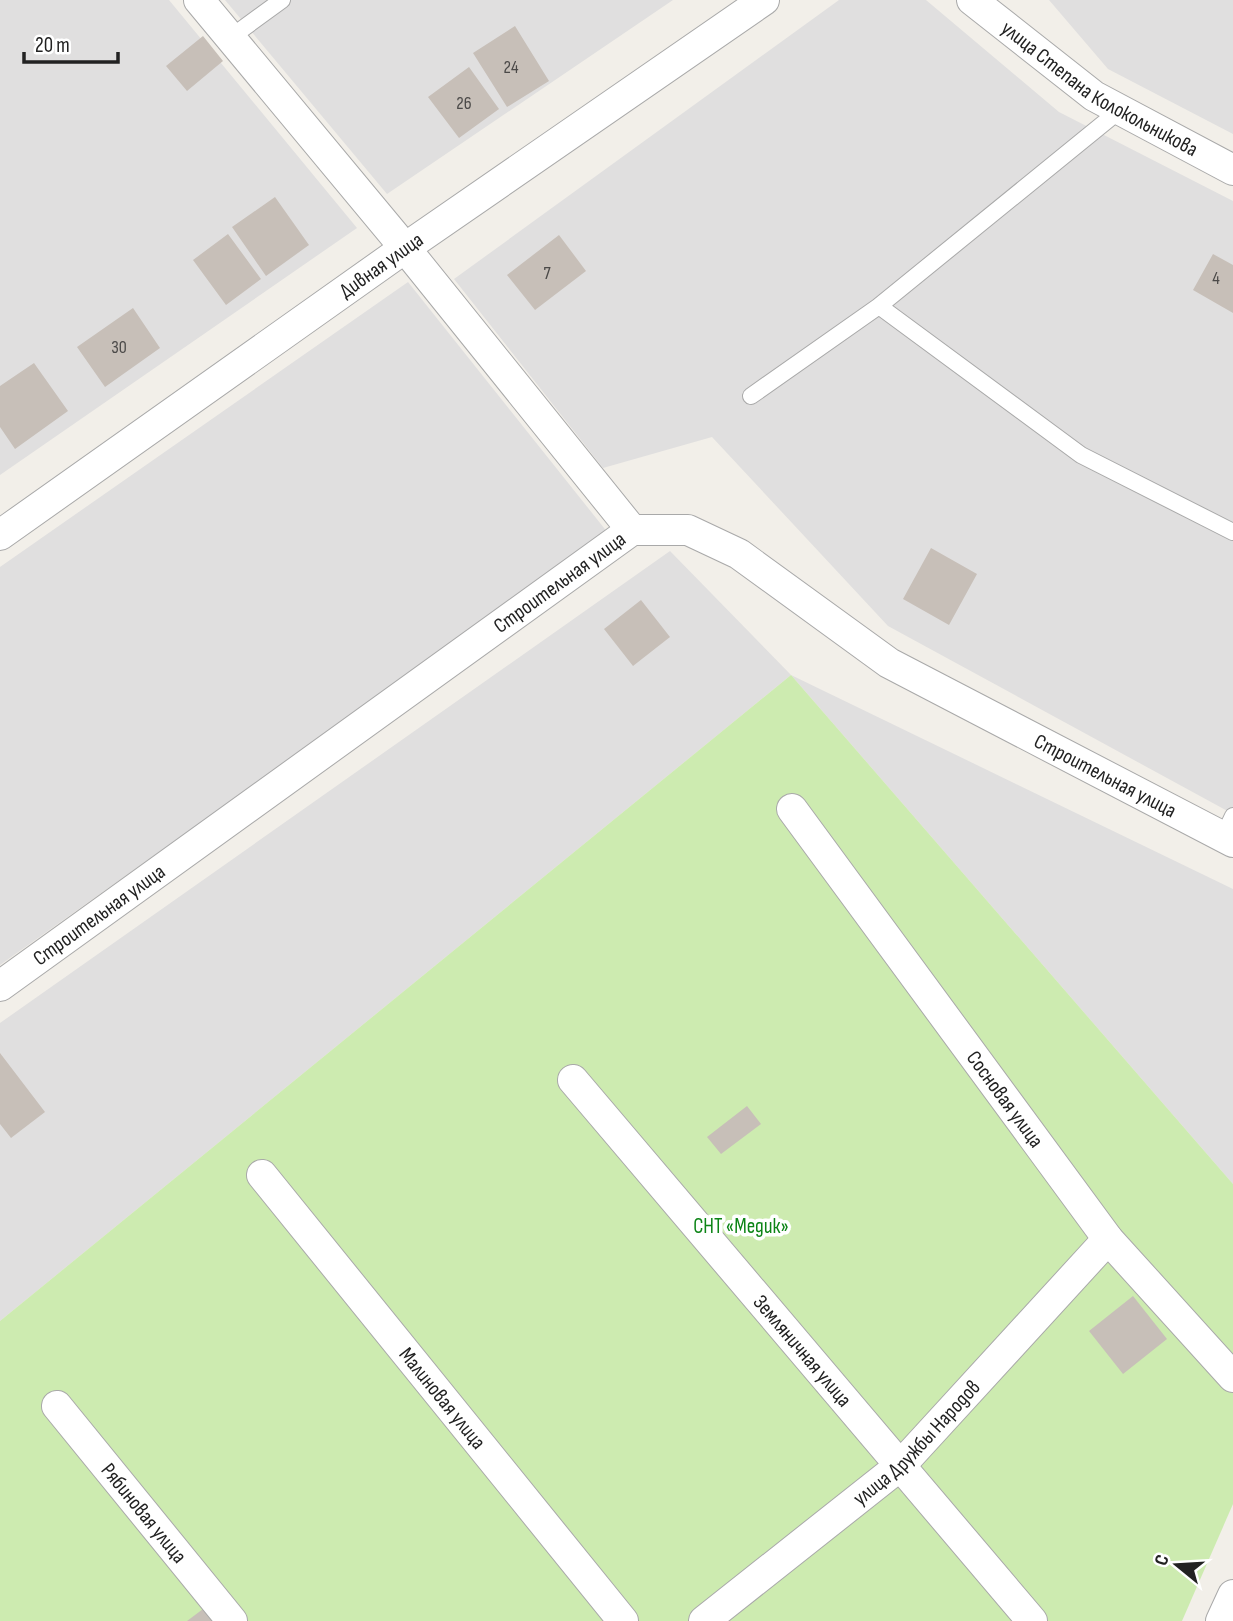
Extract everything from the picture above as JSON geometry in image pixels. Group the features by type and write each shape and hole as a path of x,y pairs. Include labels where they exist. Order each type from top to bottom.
{"street":[{"path":"199,0 405,248 632,530"},
{"name":"Дивная улица","path":"0,535 405,248 764,0"},
{"name":"улица Степана Колокольникова","path":"972,0 1094,96 1233,170"},
{"name":"Строительная улица","path":"0,986 632,530 688,530 739,554 889,663 1230,831"},
{"name":"Сосновая улица","path":"792,809 1108,1239 1233,1377"},
{"name":"Земляничная улица","path":"573,1080 1032,1621"},
{"name":"Малиновая улица","path":"262,1175 623,1621"},
{"name":"улица Дружбы Народов","path":"705,1621 901,1465 1108,1239"},
{"name":"Рябиновая улица","path":"57,1406 232,1621"},
{"path":"1221,1621 1233,1595"}],"lane":[{"path":"230,38 282,0"},
{"path":"751,396 879,306 1121,110"},
{"path":"879,306 1081,455 1233,532"}],"shaded area":[{"path":"0,0 169,0 357,228 0,475"},
{"path":"225,0 673,0 387,194"},
{"path":"839,0 926,0 1059,112 1233,201 1233,814 888,626 712,437 603,468 454,279"},
{"path":"1049,0 1233,0 1233,134 1108,69"},
{"path":"408,282 608,533 0,965 0,567"},
{"path":"670,551 791,675 0,1321 0,1023"},
{"path":"791,675 1233,889 1233,1184"}],"green space":[{"name":"СНТ «Медик»","path":"791,675 1233,1184 1233,1504 1182,1621 0,1621 0,1321"}],"building":[{"path":"515,26 549,81 507,107 473,53"},
{"path":"203,36 223,61 187,91 166,66"},
{"path":"469,67 499,109 459,138 428,97"},
{"path":"275,197 309,245 266,276 232,227"},
{"path":"228,234 261,279 226,305 193,260"},
{"path":"559,235 586,271 535,310 507,275"},
{"path":"1213,254 1233,265 1233,313 1193,290"},
{"path":"133,308 160,348 105,387 77,347"},
{"path":"34,363 68,411 15,449 0,427 0,386"},
{"path":"931,548 977,574 949,625 903,599"},
{"path":"641,600 670,637 633,666 604,629"},
{"path":"0,1053 45,1112 11,1138 0,1124"},
{"path":"747,1106 761,1124 721,1154 707,1137"},
{"path":"1133,1296 1167,1339 1123,1374 1089,1331"},
{"path":"203,1609 212,1621 187,1621"}]}
